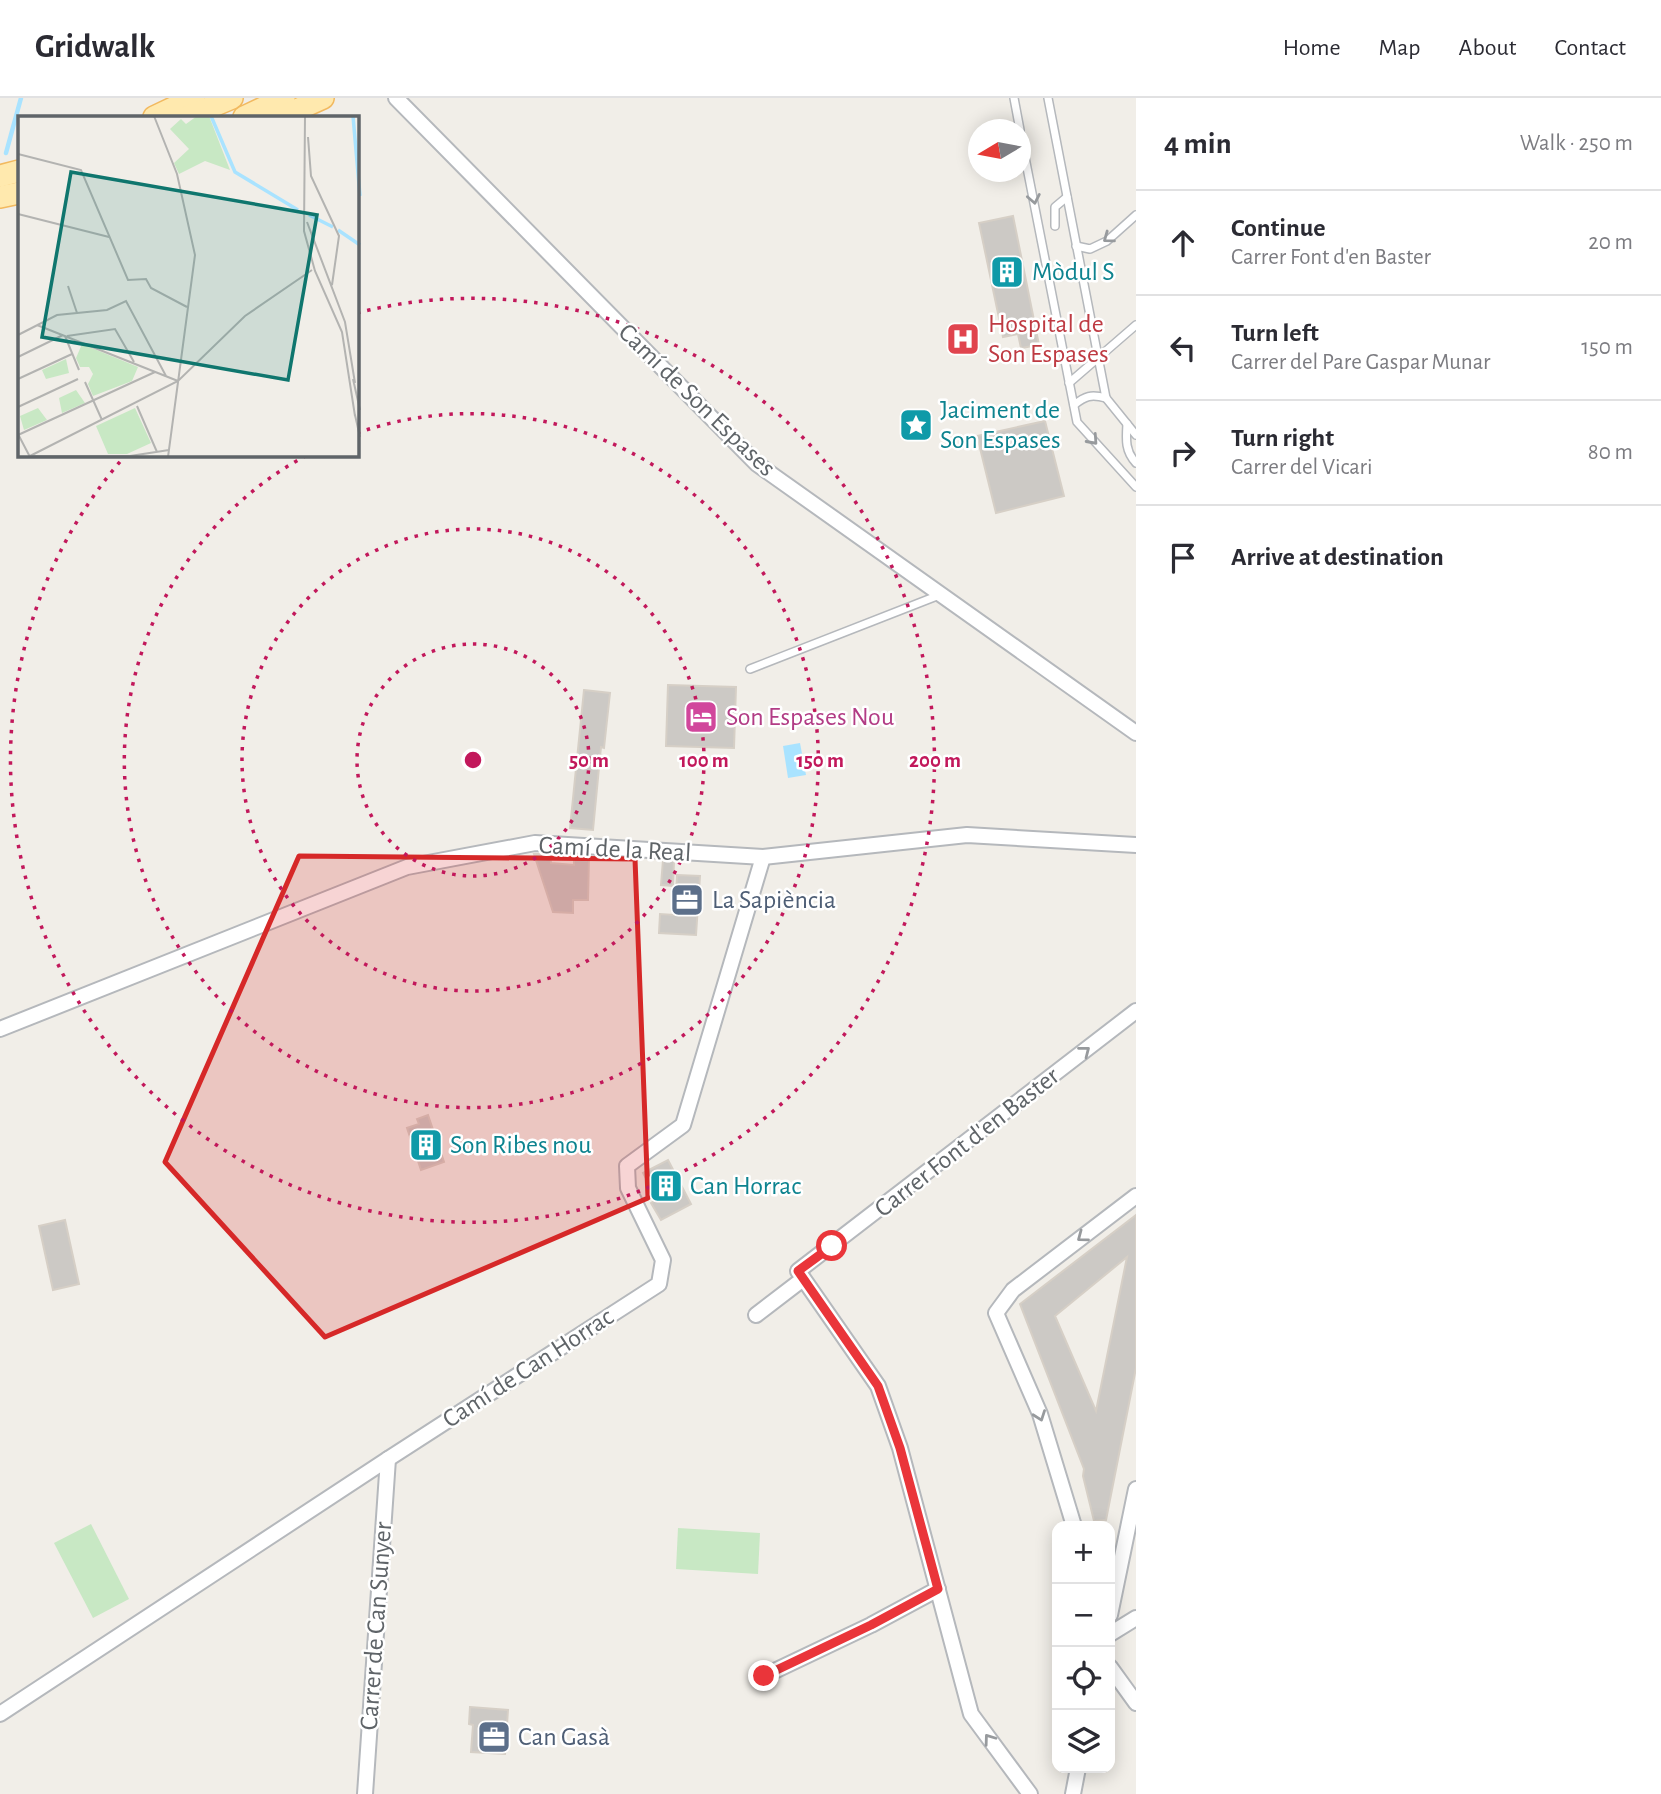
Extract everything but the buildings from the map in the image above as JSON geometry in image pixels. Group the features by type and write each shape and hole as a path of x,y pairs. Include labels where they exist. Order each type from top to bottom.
{"main road":[{"path":"155,116 194,98"},
{"path":"189,116 232,98"},
{"path":"246,116 284,98"},
{"path":"283,116 323,98"},
{"path":"0,176 18,171"},
{"path":"0,197 18,193"}],"street":[{"name":"Camí de Son Espases","path":"396,98 757,464 1136,733"},
{"name":"Camí de la Real","path":"0,1029 407,867 536,843 763,857 967,835 1136,845"},
{"name":"Camí de Can Horrac","path":"0,1714 659,1284 663,1260 628,1188 627,1166 682,1125 763,857"},
{"name":"Carrer Font d'en Baster","path":"756,1315 800,1275 1136,1011"},
{"path":"1072,1521 1040,1414 996,1313 1013,1290 1136,1196"},
{"path":"800,1275 878,1386 900,1448 971,1714 1030,1794"},
{"name":"Carrer de Can Sunyer","path":"365,1794 388,1459"},
{"path":"1115,1591 1136,1489"},
{"path":"764,1676 871,1625 938,1589"},
{"path":"1115,1631 1136,1618"},
{"path":"1115,1674 1136,1703"},
{"path":"1073,1794 1077,1773"}],"lane":[{"path":"1014,98 1018,119"},
{"path":"1048,98 1106,398 1136,435"},
{"path":"1030,182 1077,422 1136,487"},
{"path":"1055,226 1055,207 1067,197"},
{"path":"1076,246 1090,249 1107,241 1136,215"},
{"path":"1069,383 1136,325"},
{"path":"1074,405 1083,397 1093,395 1106,398"},
{"path":"1127,424 1125,442 1129,456 1136,463"},
{"path":"750,669 942,594"}],"highlighted area":[{"path":"299,856 635,859 648,1198 325,1337 165,1162"}],"green space":[{"path":"91,1524 129,1599 93,1618 54,1543"},
{"path":"678,1528 760,1533 758,1574 676,1569"}],"water":[{"path":"800,743 806,775 788,778 783,746"}],"waterway":[{"path":"6,153 21,98"}],"place":[{"name":"Mòdul S","path":"1007,272"},
{"name":"Hospital de Son Espases","path":"963,339"},
{"name":"Jaciment de Son Espases","path":"916,425"},
{"name":"Son Espases Nou","path":"701,717"},
{"name":"La Sapiència","path":"687,900"},
{"name":"Son Ribes nou","path":"426,1145"},
{"name":"Can Horrac","path":"666,1186"},
{"name":"Can Gasà","path":"494,1737"}],"route":[{"path":"764,1676 871,1625 938,1589 900,1448 878,1386 798,1271 832,1246"}]}
